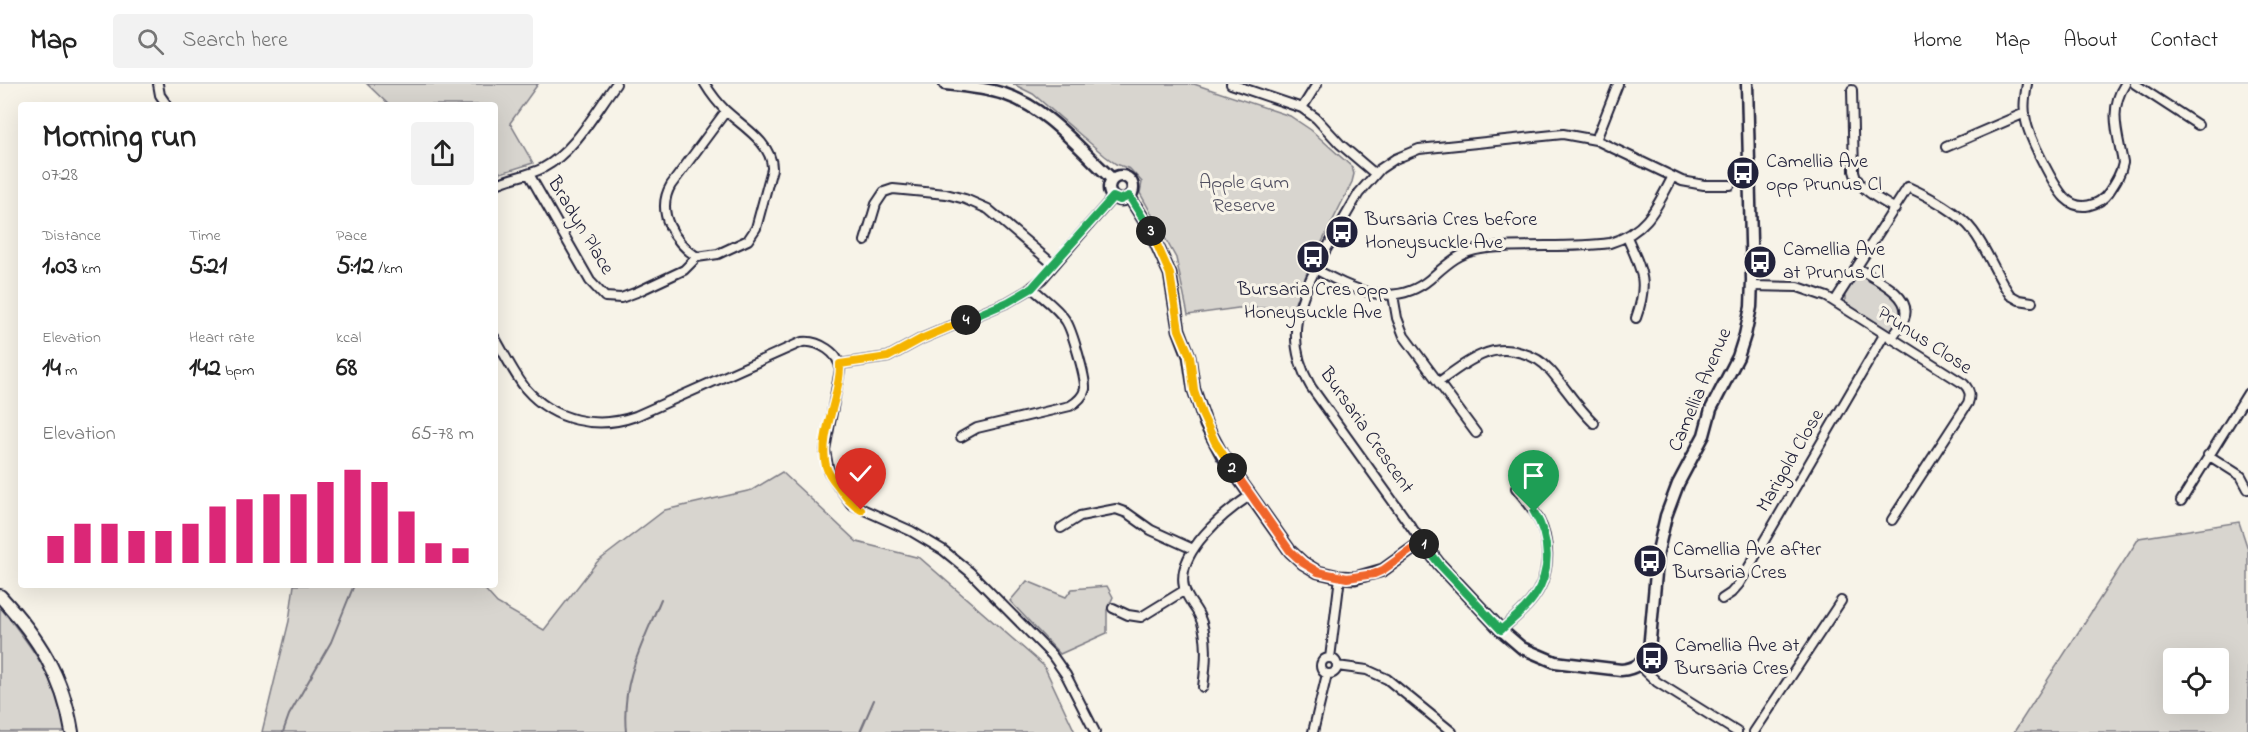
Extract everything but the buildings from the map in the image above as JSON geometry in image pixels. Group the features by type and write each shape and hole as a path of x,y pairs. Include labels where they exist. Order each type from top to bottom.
{"main road":[{"path":"0,596 29,630 53,669 66,702 72,732"}],"street":[{"path":"158,84 159,95 165,102"},
{"path":"498,184 550,164 563,153 616,84"},
{"path":"705,84 726,111 767,150 772,170 756,228 750,238 718,254 697,257 680,243 665,214 665,198 671,185 726,111"},
{"path":"945,84 997,92 1027,104 1050,120 1112,179"},
{"path":"1231,84 1302,108 1317,118 1340,144 1374,173"},
{"path":"1302,108 1317,84"},
{"path":"1596,140 1618,84"},
{"name":"Camellia Avenue","path":"1639,665 1647,656 1651,641 1658,551 1666,516 1678,484 1704,435 1711,409 1732,370 1742,345 1751,307 1747,84"},
{"path":"2028,84 2025,113 2037,148 2061,193 2072,203 2080,206 2091,205 2105,197 2121,171 2123,163 2115,109 2118,96 2125,84"},
{"path":"2135,84 2198,125"},
{"path":"1852,90 1856,180 1863,188 1895,208"},
{"path":"1946,147 2025,113"},
{"name":"Bursaria Crescent","path":"1639,665 1621,670 1555,662 1522,648 1501,630 1439,564 1311,387 1300,363 1296,339 1297,314 1303,294 1316,269 1359,193 1374,173 1395,159 1427,148 1563,134 1596,140 1672,178 1694,184 1730,185"},
{"name":"Bradyn Place","path":"529,174 595,287 605,297 621,298 637,292 684,270 697,257"},
{"path":"1122,176 1129,179 1133,189 1129,196 1120,200 1113,197 1109,190 1112,179 1122,176"},
{"path":"1316,269 1359,291 1393,296 1419,287 1451,261 1472,251 1610,243 1627,237 1651,216 1672,178"},
{"path":"1835,301 1908,187 1922,193 1967,223 1977,236 2010,295 2019,300 2032,302"},
{"path":"865,240 883,189 940,194 973,202 1000,218 1054,265"},
{"path":"1129,196 1142,214 1170,274 1179,330 1190,356 1194,390 1206,425 1222,455 1294,556 1318,572 1340,577 1362,577 1383,570 1422,542"},
{"path":"840,364 888,357 921,339 1008,302 1032,288 1113,197"},
{"path":"1627,237 1643,278 1643,298 1636,318"},
{"name":"Marigold Close","path":"1722,599 1739,584 1887,337 1904,319 1902,299 1857,268"},
{"name":"Prunus Close","path":"1752,286 1805,288 1835,301 1887,337 1909,348 1964,384 1969,390 1968,403 1893,520"},
{"path":"961,437 977,428 1070,406 1084,399 1084,383 1071,329 1063,316 1032,288"},
{"path":"1393,296 1395,312 1402,331 1476,434"},
{"path":"498,343 519,380 538,401 564,416 592,423 610,423 636,416 802,342 817,344 831,352 840,364 840,377 825,450 826,467 830,475 854,506 922,537 943,550 970,572 1059,663 1095,732"},
{"path":"1439,382 1469,360 1483,354 1502,350 1519,352 1548,367 1580,410 1594,423"},
{"path":"2181,501 2248,393"},
{"path":"2208,455 2241,476 2248,489"},
{"path":"1501,630 1535,596 1544,576 1547,562 1546,541 1541,524 1516,488"},
{"path":"1203,687 1206,662 1203,628 1185,590 1184,572 1193,549 1225,513 1251,495"},
{"path":"1061,528 1080,516 1116,509 1151,530 1193,549"},
{"path":"1330,658 1340,577"},
{"path":"1113,608 1128,615 1141,617 1185,590"},
{"path":"1754,732 1841,601"},
{"path":"1330,658 1337,666"},
{"path":"1327,674 1323,671 1322,663 1325,659 1330,658"},
{"path":"1639,665 1657,682 1737,732"},
{"path":"1327,674 1334,672 1337,666"},
{"path":"1337,666 1367,670 1387,680 1452,732"},
{"path":"1313,732 1327,674"}],"green space":[{"path":"367,84 538,84 510,123 533,163 501,173 498,170 498,102 386,102"},
{"name":"Apple Gum Reserve","path":"1013,84 1194,84 1290,116 1311,130 1352,167 1354,174 1308,270 1293,308 1238,308 1188,315 1176,258 1140,193 1142,182 1130,169 1116,164 1105,156 1033,94"},
{"path":"1859,273 1900,302 1901,316 1890,335 1845,305 1845,295"},
{"path":"782,472 857,542 920,558 1044,666 1075,732 262,732 289,621 294,588 484,588 497,603 544,630 597,562 665,510 752,490"},
{"path":"2239,522 2248,549 2248,732 2014,732 2139,538"},
{"path":"1027,581 1066,597 1072,589 1107,586 1113,597 1107,610 1107,633 1060,654 1010,601"},
{"path":"0,607 42,665 57,697 65,732 0,732"}],"waterway":[{"path":"283,732 289,715 331,642 353,588"},
{"path":"626,732 627,696 634,664 661,599"},
{"path":"860,732 874,700"}],"place":[{"name":"Camellia Ave opp Prunus Cl","path":"1743,173"},
{"name":"Bursaria Cres before Honeysuckle Ave","path":"1342,232"},
{"name":"Bursaria Cres opp Honeysuckle Ave","path":"1313,257"},
{"name":"Camellia Ave at Prunus Cl","path":"1760,262"},
{"name":"Camellia Ave after Bursaria Cres","path":"1650,561"},
{"name":"Camellia Ave at Bursaria Cres","path":"1652,658"}],"route":[{"path":"861,510 848,501 826,467 825,446 840,377 840,364 888,357 921,339 1021,295 1042,279 1113,197 1123,200 1129,196 1142,214 1170,274 1180,335 1190,356 1194,390 1206,425 1222,455 1294,556 1318,572 1355,578 1383,570 1422,542 1439,564 1501,630 1531,602 1544,576 1547,562 1546,541 1541,524 1534,512"}]}
